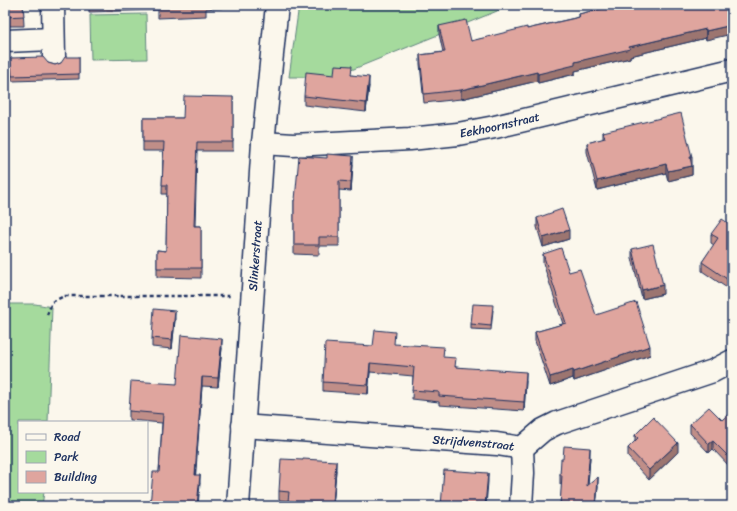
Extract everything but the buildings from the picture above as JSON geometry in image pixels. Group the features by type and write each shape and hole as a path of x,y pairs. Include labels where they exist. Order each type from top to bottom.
{"street":[{"path":"5,41 53,48 53,5"},
{"name":"Slinkerstraat","path":"238,506 262,143 278,5"},
{"name":"Eekhoornstraat","path":"262,143 294,145 410,139 458,134 502,125 732,70"},
{"name":"Strijdvenstraat","path":"243,426 490,443 522,448 543,430 557,423 713,371 732,361"},
{"path":"521,506 523,473 522,448"}],"path":[{"path":"48,316 52,302 64,296 252,296"}],"green space":[{"path":"299,5 512,5 334,77 289,77"},
{"path":"146,14 147,59 91,60 90,15"},
{"path":"5,304 35,304 52,307 48,421 18,421 18,493 44,493 42,506 5,506"}]}
